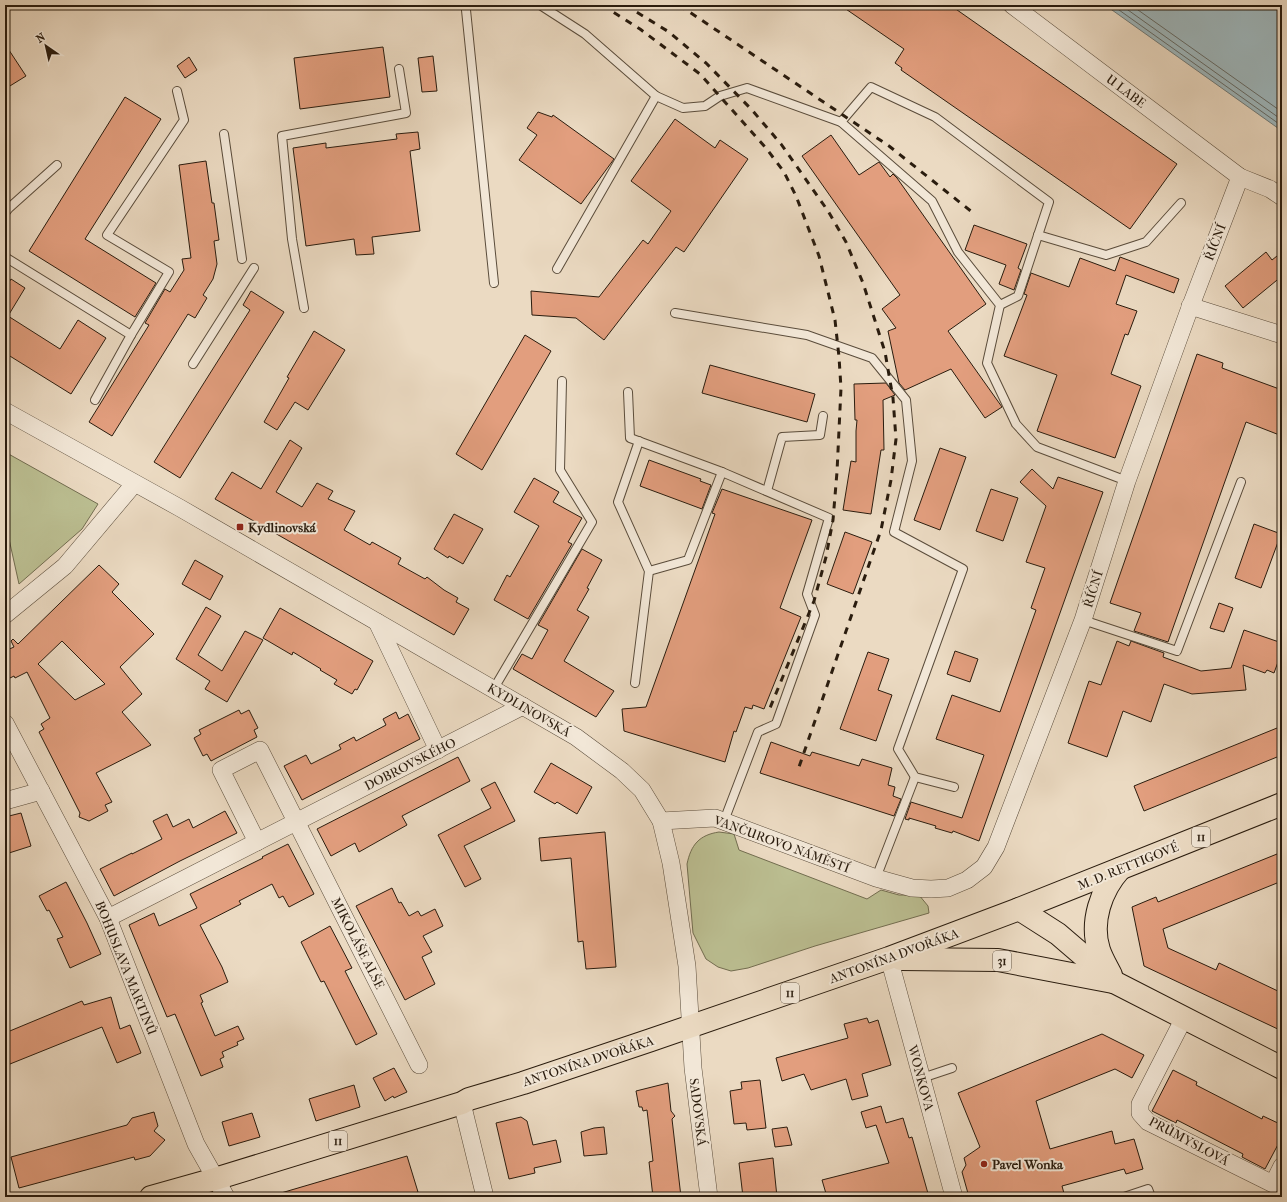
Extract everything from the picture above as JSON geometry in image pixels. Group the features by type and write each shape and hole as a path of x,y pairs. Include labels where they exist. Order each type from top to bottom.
{"main road":[{"name":"M. D. RETTIGOVÉ","path":"1019,909 1282,804"},
{"path":"1114,982 1099,950 1096,930 1097,915 1105,889 1120,869"},
{"name":"ANTONÍNA DVOŘÁKA","path":"151,1197 220,1188 468,1100 691,1027 889,958 1019,909"},
{"name":"31","path":"1019,909 1058,934 1114,982 1282,1068"},
{"name":"31","path":"889,958 998,960 1114,982"}],"street":[{"name":"U LABE","path":"1012,5 1240,177 1270,189 1282,197"},
{"name":"ŘÍČNÍ","path":"984,867 996,847 1083,620 1127,481 1190,306 1240,177"},
{"path":"1190,306 1282,335"},
{"name":"KYDLINOVSKÁ","path":"5,411 134,484 180,508 576,737 622,771 642,790 661,821"},
{"path":"5,615 65,566 134,484"},
{"path":"377,622 438,750"},
{"name":"DOBROVSKÉHO","path":"108,918 524,706"},
{"name":"BOHUSLAVA MARTINŮ","path":"5,723 108,918 193,1138 220,1188"},
{"path":"257,842 221,770 260,750 297,822"},
{"path":"5,801 41,791"},
{"name":"VANČUROVO NÁMĚSTÍ","path":"661,821 715,818 876,878 912,888 948,888 966,880 984,867"},
{"path":"661,821 671,863 687,966 691,1027"},
{"name":"MIKOLÁŠE ALŠE","path":"297,822 419,1065"},
{"name":"WONKOVA","path":"889,958 954,1197"},
{"name":"PRŮMYSLOVÁ","path":"1184,1018 1140,1104 1140,1113 1148,1122 1273,1184 1282,1166"},
{"name":"SADOVSKÁ","path":"691,1027 693,1068 709,1197"},
{"path":"462,1103 485,1197"}],"lane":[{"path":"467,5 466,10 494,283"},
{"path":"540,5 585,34 656,96 682,108 705,106 720,96 747,88 841,122 932,201 958,252 1000,305"},
{"path":"304,308 292,239 282,136 406,113 399,69"},
{"path":"841,122 871,86 935,117 1050,202 1018,296 1000,305"},
{"path":"95,400 131,335 169,272 107,235 184,120 177,91"},
{"path":"558,269 656,96"},
{"path":"224,134 242,259"},
{"path":"5,213 57,164"},
{"path":"1038,235 1106,255 1146,242 1180,203"},
{"path":"5,257 131,335"},
{"path":"193,364 254,268"},
{"path":"1000,305 987,363 1016,424 1036,447 1127,481"},
{"path":"675,313 807,336 872,358 906,400 912,461 894,532 962,569 898,749 915,777 954,787"},
{"path":"493,690 592,522 560,470 562,381"},
{"path":"628,392 630,438 722,472 829,518 807,594 815,615 776,724 758,732 724,821"},
{"path":"767,491 782,437 820,435 823,416"},
{"path":"635,683 649,571 618,502 638,441"},
{"path":"649,571 688,560 722,472"},
{"path":"1083,620 1177,651 1241,482"},
{"path":"876,878 915,777"},
{"path":"922,1078 952,1068"},
{"path":"1124,1197 1148,1189 1151,1197"}],"green space":[{"path":"5,452 98,504 82,529 19,584 5,521"},
{"path":"719,832 734,834 739,850 867,899 881,890 899,895 919,895 928,906 929,913 815,946 748,968 731,971 718,967 706,959 693,933 687,864 691,851 701,838 712,833"}],"water":[{"path":"1105,5 1282,5 1282,131"}],"building":[{"path":"840,5 950,5 1177,164 1130,229 901,70 902,68 895,63 904,49"},
{"path":"5,44 26,76 5,89"},
{"path":"383,47 390,97 300,109 294,58"},
{"path":"433,56 437,91 422,92 418,58"},
{"path":"189,57 197,70 185,78 177,66"},
{"path":"125,97 161,119 85,239 156,283 135,317 29,251"},
{"path":"538,112 552,117 553,115 614,159 581,204 519,160 537,135 527,128"},
{"path":"675,119 715,148 720,140 748,159 684,252 676,247 604,340 576,318 532,315 531,291 599,297 643,240 648,244 671,211 631,181"},
{"path":"418,132 420,149 410,151 420,231 372,237 374,254 356,255 354,239 306,246 293,148 326,143 326,148 397,139 396,134"},
{"path":"831,135 859,175 879,162 890,177 893,174 897,178 986,304 948,331 1002,407 985,418 951,369 905,390 899,383 888,331 896,328 882,309 900,295 802,156"},
{"path":"206,161 219,240 214,241 217,264 213,279 203,295 207,298 195,318 188,314 112,436 89,422 149,325 145,323 165,289 170,292 184,270 182,259 191,258 179,165"},
{"path":"974,225 1027,244 1018,268 1021,270 1014,290 999,284 1006,265 965,250"},
{"path":"1266,252 1272,260 1282,252 1282,276 1243,308 1225,286"},
{"path":"1120,257 1179,279 1174,293 1126,275 1116,304 1137,311 1128,335 1125,334 1111,374 1141,386 1115,458 1037,431 1057,375 1004,356 1027,295 1024,294 1031,273 1069,287 1080,258 1115,271"},
{"path":"11,279 25,288 8,316 60,349 78,320 106,338 71,394 5,353 5,289"},
{"path":"251,291 284,312 180,478 154,462 250,310 243,305"},
{"path":"314,331 345,350 308,410 295,402 277,430 264,422 289,378 287,377"},
{"path":"525,335 551,351 482,470 456,454"},
{"path":"1197,354 1223,363 1222,368 1282,390 1282,436 1246,422 1168,642 1134,631 1141,613 1110,603"},
{"path":"710,365 815,394 807,422 702,393"},
{"path":"886,383 895,395 883,400 884,450 881,450 871,514 843,510 851,461 856,462 857,420 855,420 854,384"},
{"path":"290,440 302,448 276,492 302,507 317,483 333,491 328,499 355,511 344,530 370,545 372,542 401,558 398,564 425,579 427,577 444,590 458,598 456,602 469,609 454,635 215,499 232,472 261,489"},
{"path":"940,448 966,457 940,530 914,520"},
{"path":"649,460 701,479 700,481 711,485 702,509 640,486"},
{"path":"1032,469 1053,489 1058,477 1103,492 979,841 953,831 952,833 935,828 936,826 909,818 909,820 905,819 911,802 962,818 984,755 936,739 952,695 1000,712 1036,610 1031,608 1045,568 1026,562 1046,506 1020,482"},
{"path":"534,478 559,492 553,502 582,518 568,542 572,544 528,619 494,600 507,575 510,577 539,526 514,512"},
{"path":"722,489 812,520 780,608 801,617 764,709 753,705 752,709 745,707 736,732 734,731 725,762 624,731 622,709 646,707 715,514 712,513"},
{"path":"991,489 1018,498 1003,541 976,531"},
{"path":"454,514 483,529 463,564 449,556 448,558 434,549"},
{"path":"1254,524 1281,534 1261,588 1235,578"},
{"path":"845,532 872,542 853,594 827,584"},
{"path":"582,549 602,560 587,588 589,589 577,610 589,617 564,661 614,691 596,717 513,669 522,654 532,659 548,630 538,625"},
{"path":"195,560 223,576 210,600 182,584"},
{"path":"99,565 119,584 112,592 154,634 120,667 142,694 122,712 151,745 96,773 112,802 105,805 108,811 89,821 79,817 80,813 39,732 44,729 41,724 50,718 27,672 15,678 14,676 10,678 5,669 5,651 14,647 11,641 13,639 18,644","holes":["62,641 105,684 75,700 38,664"]},
{"path":"1219,603 1233,608 1224,632 1210,628"},
{"path":"206,607 221,616 198,655 222,671 245,631 263,640 227,702 205,689 210,681 176,659"},
{"path":"280,608 373,661 357,690 355,689 352,694 334,684 337,680 320,670 321,669 293,652 292,655 263,638"},
{"path":"1244,630 1282,643 1282,651 1274,673 1267,670 1265,673 1243,665 1246,690 1192,694 1164,684 1151,722 1123,711 1107,757 1068,743 1089,681 1101,685 1117,641 1129,646 1131,641 1164,653 1163,657 1201,671 1231,668"},
{"path":"955,651 978,659 970,682 947,674"},
{"path":"868,652 889,659 878,690 892,695 876,741 840,729"},
{"path":"239,710 241,714 249,710 258,728 254,730 257,737 211,761 207,754 203,756 194,738 201,734 199,730"},
{"path":"396,712 399,719 408,714 420,739 302,800 284,766 306,755 311,764 341,749 339,745 354,737 356,741 386,725 383,719"},
{"path":"1282,726 1282,755 1144,811 1134,786"},
{"path":"771,742 810,756 812,752 859,766 862,759 892,768 888,785 895,787 893,796 901,799 894,816 760,773"},
{"path":"458,757 470,781 402,816 407,825 359,852 355,843 331,856 317,829"},
{"path":"551,763 592,787 577,814 557,802 555,804 534,792"},
{"path":"495,782 515,821 464,846 481,879 465,887 438,835 491,808 481,789"},
{"path":"225,811 237,833 114,896 100,869 162,839 153,821 167,814 173,827 189,819 193,828"},
{"path":"21,813 31,846 9,853 8,848 5,849 5,817"},
{"path":"605,832 616,967 586,969 583,941 578,942 571,858 541,861 539,838"},
{"path":"288,844 314,894 289,907 283,896 279,898 272,884 239,901 241,904 200,925 222,967 228,982 200,995 203,1002 201,1003 215,1036 238,1026 244,1039 237,1042 238,1045 222,1052 224,1057 220,1059 223,1067 201,1076 175,1014 167,1017 129,925 154,913 159,926 197,908 190,894"},
{"path":"1282,852 1282,881 1163,929 1168,948 1216,970 1219,963 1282,993 1282,1031 1144,966 1132,907 1156,897 1158,902"},
{"path":"66,882 101,954 70,968 57,939 63,937 49,910 47,911 39,896"},
{"path":"392,888 399,903 401,902 409,916 418,911 421,916 435,909 443,926 423,936 432,952 422,957 435,984 405,1000 356,906"},
{"path":"330,926 352,968 345,971 377,1034 356,1045 324,981 321,982 301,942"},
{"path":"111,997 120,1029 130,1025 141,1053 117,1063 102,1027 5,1066 5,1033 82,1001 84,1005"},
{"path":"867,1018 869,1023 878,1020 891,1065 862,1074 868,1096 852,1100 846,1079 811,1090 804,1074 782,1081 776,1058 848,1038 844,1024"},
{"path":"1102,1034 1144,1055 1132,1078 1115,1069 1036,1101 1050,1149 1112,1131 1115,1144 1134,1139 1143,1169 1126,1174 1124,1169 1062,1186 1065,1197 969,1197 962,1172 966,1165 964,1158 980,1147 958,1093"},
{"path":"394,1068 407,1092 394,1098 393,1096 385,1101 373,1078"},
{"path":"1173,1070 1197,1082 1196,1085 1262,1119 1263,1116 1282,1125 1282,1137 1265,1169 1242,1157 1243,1154 1177,1120 1176,1123 1152,1111"},
{"path":"760,1080 766,1128 747,1130 746,1123 734,1124 730,1091 742,1089 741,1082"},
{"path":"668,1083 671,1111 675,1116 672,1119 681,1197 653,1197 649,1162 653,1161 647,1110 643,1111 642,1107 639,1107 636,1091"},
{"path":"354,1085 360,1107 316,1121 309,1099"},
{"path":"881,1106 886,1123 903,1118 909,1138 912,1137 929,1197 827,1197 822,1180 889,1163 876,1125 866,1128 861,1112"},
{"path":"154,1112 158,1126 154,1131 165,1140 150,1156 135,1160 134,1157 19,1188 11,1157 127,1125 132,1118"},
{"path":"252,1113 260,1137 229,1146 222,1122"},
{"path":"521,1117 527,1121 533,1145 556,1140 561,1162 534,1168 535,1173 509,1179 496,1123"},
{"path":"604,1127 607,1154 584,1156 581,1132"},
{"path":"787,1127 792,1145 775,1147 772,1129"},
{"path":"407,1156 418,1192 401,1197 282,1197 281,1193"},
{"path":"773,1158 777,1197 743,1197 739,1163"}],"railway":[{"path":"602,5 640,29 700,74 766,148 784,172 796,196 819,256 835,320 841,388 833,520 826,557 814,601 770,708"},
{"path":"625,5 669,32 706,63 752,110 781,144 828,211 846,242 863,283 885,352 893,398 896,439 891,480 881,530 799,767"},
{"path":"679,5 889,146 972,212"}],"place":[{"name":"Kydlinovská","path":"240,527"},
{"name":"Pavel Wonka","path":"984,1164"}]}
